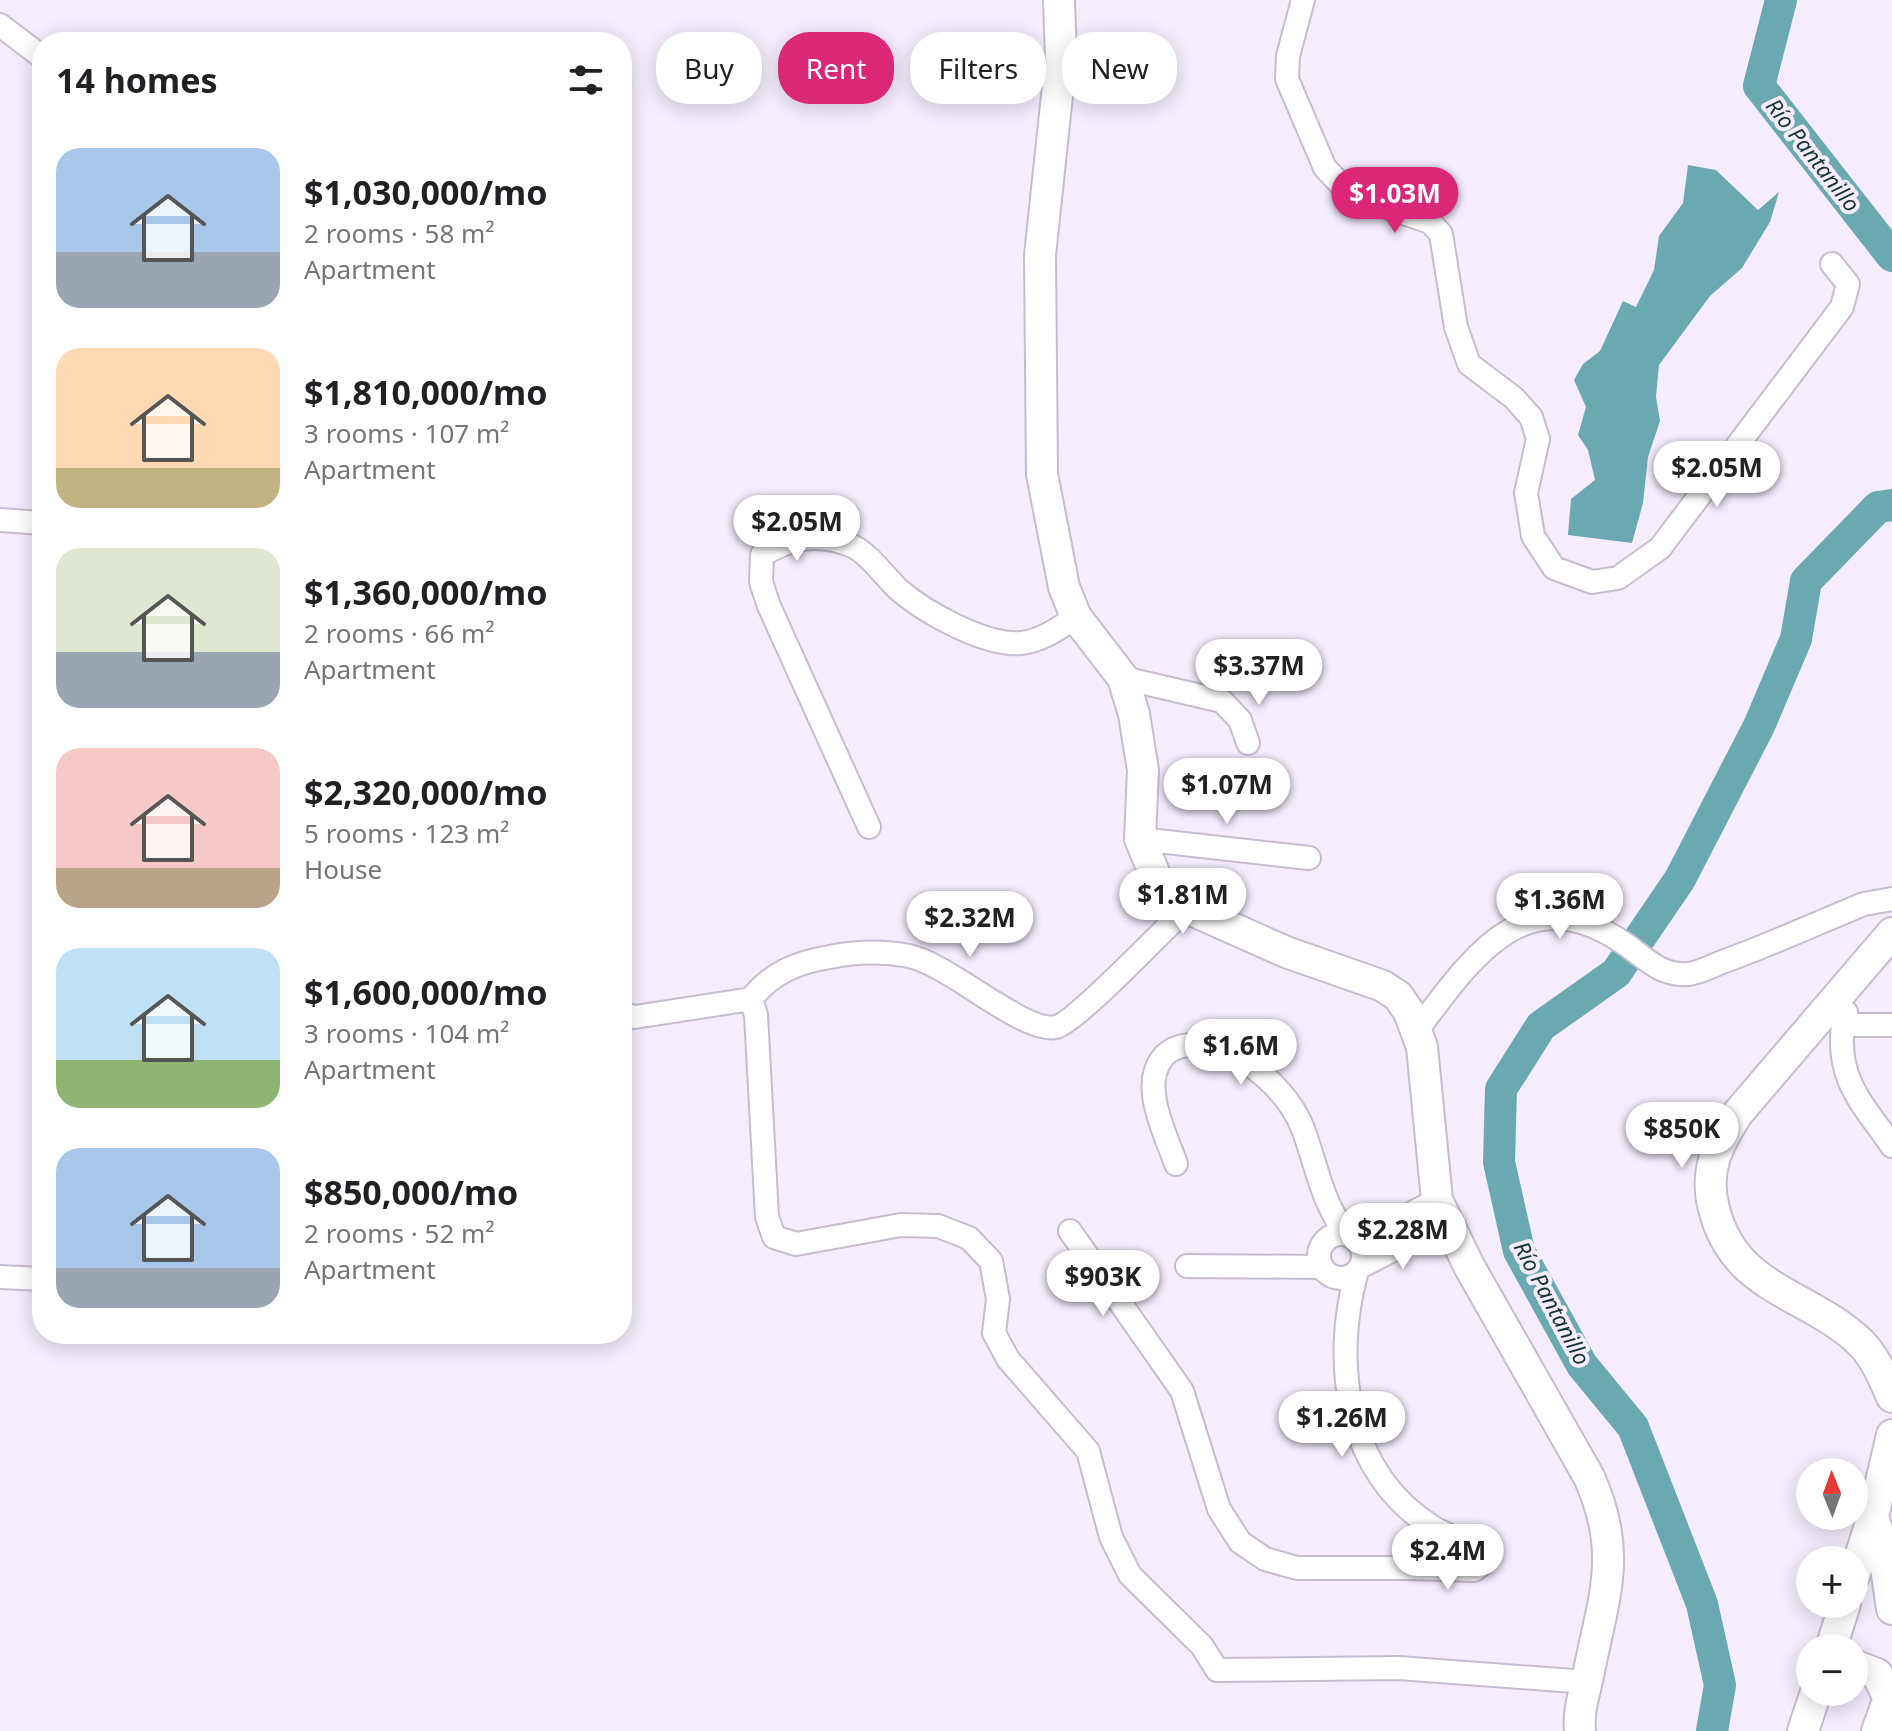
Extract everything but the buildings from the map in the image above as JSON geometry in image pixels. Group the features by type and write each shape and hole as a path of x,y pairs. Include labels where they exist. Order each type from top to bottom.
{"street":[{"path":"1059,0 1061,58 1040,255 1038,400 1047,510 1064,587 1076,617 1123,678 1134,714 1143,770 1140,839 1156,877 1187,908 1286,952 1383,986 1398,996 1418,1029 1442,1211 1589,1477 1604,1514 1609,1537 1608,1589 1581,1700 1580,1731"},
{"path":"1303,0 1288,56 1287,79 1325,168 1351,195 1430,222 1441,234 1456,327 1469,364 1514,398 1531,417 1538,439 1526,493 1533,536 1554,568 1592,582 1618,578 1660,548 1842,307 1848,284 1832,264"},
{"path":"0,25 32,49"},
{"path":"0,520 32,522"},
{"path":"869,827 769,606 761,582 762,555 788,540 824,539 852,546 902,593 966,631 985,638 1019,643 1045,637 1076,617"},
{"path":"1123,678 1222,701 1240,720 1248,743"},
{"path":"1140,839 1309,858"},
{"path":"1418,1029 1451,984 1492,942 1523,921 1558,916 1597,929 1626,945 1655,967 1689,974 1864,904 1892,899"},
{"path":"632,1016 751,999 779,972 816,959 858,952 911,956 968,984 1035,1026 1057,1027 1080,1012 1187,908"},
{"path":"1892,933 1738,1113 1717,1145 1709,1174 1719,1228 1732,1254 1763,1280 1839,1325 1864,1346 1892,1397"},
{"path":"1855,977 1839,1054 1844,1071 1892,1146"},
{"path":"751,999 756,1015 767,1217 774,1237 796,1244 901,1225 938,1226 969,1238 991,1261 998,1299 994,1333 1008,1359 1088,1451 1111,1537 1130,1575 1202,1646 1217,1670 1399,1668 1587,1682"},
{"path":"1843,1025 1892,1025"},
{"path":"1070,1231 1182,1391 1219,1509 1240,1542 1265,1559 1297,1568 1474,1570 1483,1563 1475,1550 1420,1518 1397,1498 1369,1463 1353,1424 1347,1365 1349,1299 1363,1254 1332,1216 1302,1125 1275,1087 1248,1063 1220,1049 1202,1045 1178,1046 1162,1057 1153,1073 1156,1107 1176,1164"},
{"path":"1319,1261 1330,1237 1353,1238 1442,1211"},
{"path":"1187,1266 1319,1261 1343,1277 1442,1211"},
{"path":"1319,1261 1332,1216"},
{"path":"1319,1261 1349,1299"},
{"path":"0,1277 32,1279"},
{"path":"1864,1546 1892,1435"},
{"path":"1873,1516 1892,1609"},
{"path":"1411,1568 1427,1548 1420,1518"},
{"path":"1868,1670 1877,1674 1891,1695 1877,1731"},
{"path":"1803,1731 1811,1706"}],"water":[{"path":"1688,165 1716,170 1758,210 1779,192 1770,222 1742,268 1710,296 1659,365 1656,397 1660,421 1648,457 1643,503 1632,543 1568,535 1571,499 1595,480 1588,450 1578,435 1586,407 1574,380 1583,364 1600,351 1623,301 1636,307 1654,270 1659,236 1683,203"}],"waterway":[{"name":"Río Pantanillo","path":"1781,0 1759,86 1892,256"},
{"name":"Río Pantanillo","path":"1712,1731 1720,1685 1702,1604 1633,1427 1582,1365 1519,1251 1499,1162 1501,1089 1541,1026 1616,973 1680,879 1759,726 1796,639 1806,581 1878,507 1892,505"}]}
